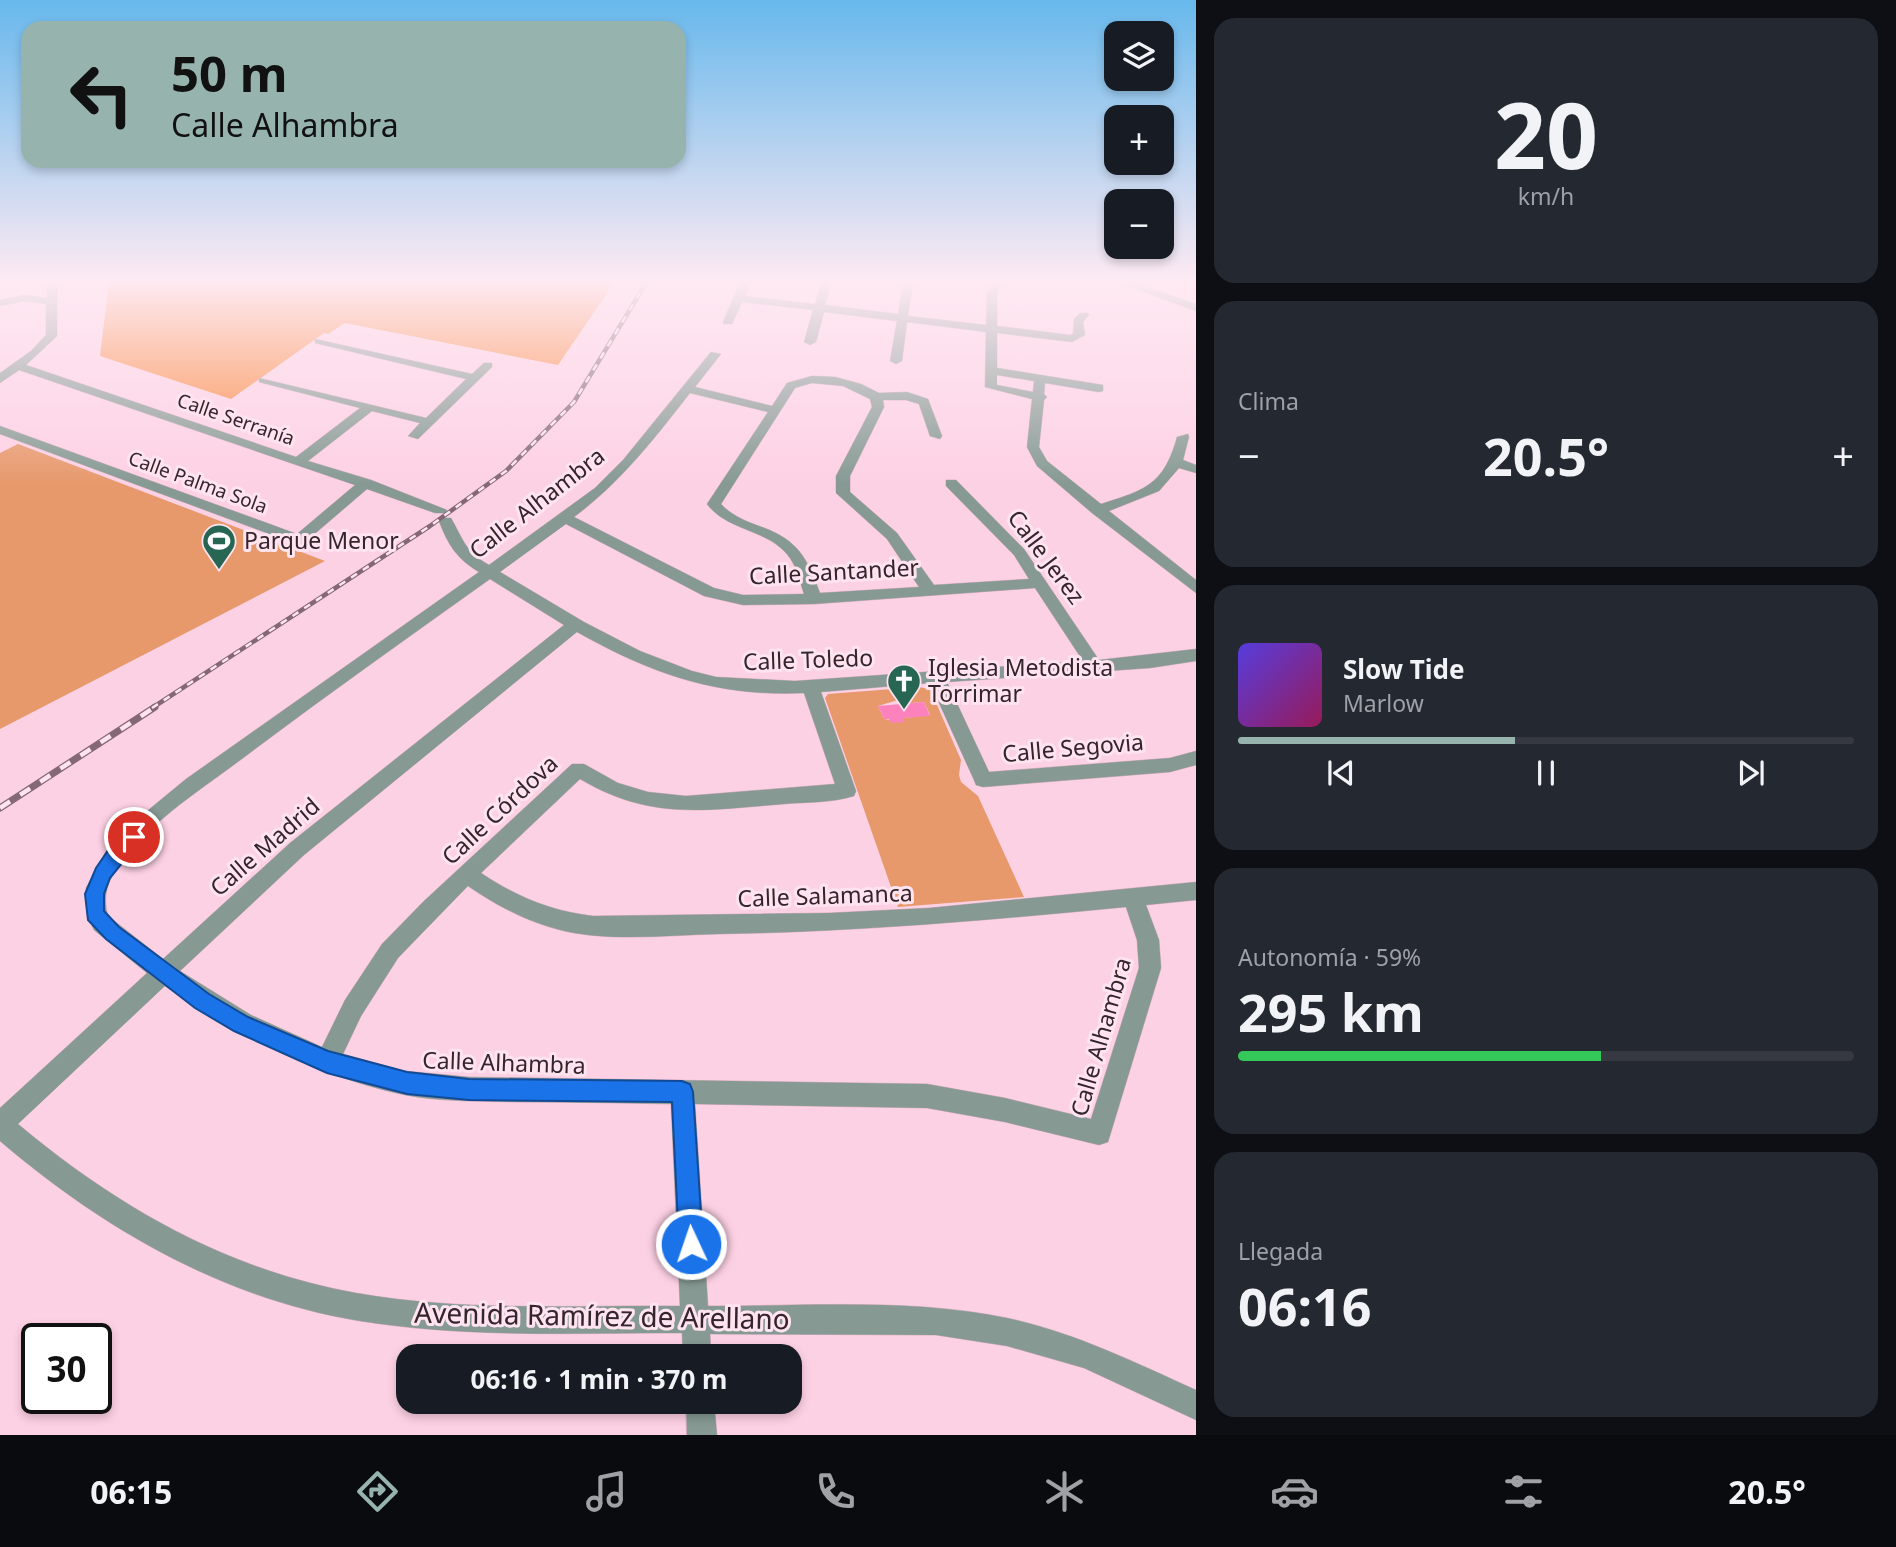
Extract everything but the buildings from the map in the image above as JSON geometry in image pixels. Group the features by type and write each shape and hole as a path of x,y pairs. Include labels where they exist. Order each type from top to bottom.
{"street":[{"path":"0,379 36,350"},
{"path":"357,350 475,378"},
{"path":"896,360 898,350"},
{"path":"992,350 991,387 1039,404"},
{"name":"Calle Alhambra","path":"715,354 628,463 600,491 272,726 171,802 115,854 94,894 95,914 112,933 202,1001 241,1024 327,1062 407,1083 469,1089 927,1096 1005,1110 1099,1133 1150,968 1146,931 1134,899"},
{"path":"414,436 488,365"},
{"name":"Calle Serranía","path":"18,366 366,483 443,515"},
{"path":"992,371 1099,388"},
{"path":"1040,379 1033,447 1042,463 1196,588"},
{"path":"263,380 429,422"},
{"path":"814,599 802,568 784,543 723,514 714,504 791,386 809,380 853,385 876,397 907,396 924,402 936,436"},
{"path":"688,389 775,410"},
{"path":"876,397 878,407 843,477 843,494 892,536 929,590"},
{"path":"299,461 370,407"},
{"name":"Calle Palma Sola","path":"0,430 299,540 366,483"},
{"path":"0,447 19,437"},
{"path":"1097,510 1152,491 1169,477 1178,463 1183,437"},
{"path":"1178,463 1196,469"},
{"name":"Calle Jerez","path":"951,483 996,525 1041,583 1095,666"},
{"name":"Calle Toledo","path":"443,515 461,552 490,572 649,662 692,678 748,687 810,686 1095,666 1196,655"},
{"name":"Calle Santander","path":"565,518 724,597 755,601 814,599 1041,583"},
{"name":"Calle Madrid","path":"0,1124 297,849 577,623"},
{"name":"Calle Segovia","path":"936,677 983,780 1170,765 1196,758"},
{"name":"Calle Córdova","path":"327,1062 353,1009 390,951 578,769 612,789 648,800 687,804 847,791 810,686"},
{"name":"Calle Salamanca","path":"467,875 525,911 558,923 593,926 829,923 1134,899 1196,891"},
{"path":"682,1092 696,1344"},
{"name":"Avenida Ramírez de Arellano","path":"0,1124 59,1176 117,1216 189,1253 277,1287 372,1310 455,1318 936,1321 1007,1332 1087,1355 1196,1405"},
{"path":"701,1414 702,1435"}],"shaded area":[{"path":"101,350 300,350 231,399 100,356"},
{"path":"482,350 568,350 558,365"},
{"path":"18,444 325,561 0,729 0,453"},
{"path":"918,687 930,689 961,760 961,782 978,796 1024,897 898,907 825,698 828,694","holes":["898,700 900,704 924,702 930,715 903,718 904,722 884,719 878,706"]}],"railway":[{"path":"152,708 430,526 506,471 574,402 605,350"},
{"path":"0,808 155,707"}],"place":[{"name":"Parque Menor","path":"219,571"},
{"name":"Iglesia Metodista Torrimar","path":"904,711"}],"route":[{"path":"134,837 115,854 102,874 94,894 95,914 112,933 202,1001 241,1024 327,1062 407,1083 469,1089 682,1092 691,1244"}]}
